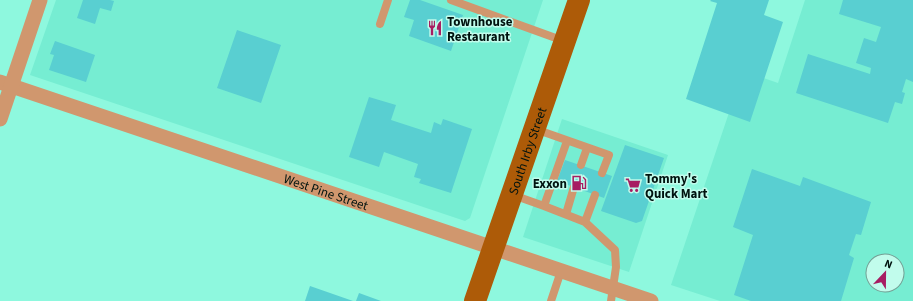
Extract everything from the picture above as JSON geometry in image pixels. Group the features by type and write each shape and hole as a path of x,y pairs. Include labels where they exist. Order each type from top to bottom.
{"main road":[{"name":"South Irby Street","path":"475,301 579,0"}],"street":[{"path":"0,119 6,84 40,0"},
{"name":"West Pine Street","path":"6,84 562,271 612,295 651,301"}],"lane":[{"path":"380,24 388,0"},
{"path":"451,0 564,41"},
{"path":"534,129 609,155 602,173"},
{"path":"544,206 567,141"},
{"path":"581,166 588,148"},
{"path":"566,214 574,188"},
{"path":"585,222 595,194"},
{"path":"512,195 585,222 615,250 616,267 612,295"},
{"path":"551,301 562,271"}],"shaded area":[{"path":"56,0 543,0 470,218 465,221 30,75"},
{"path":"805,0 913,0 913,301 720,301 671,285 743,71 778,83"},
{"path":"562,119 668,155 629,272 523,237"}],"building":[{"path":"83,0 114,1 111,11 100,8 95,24 77,18"},
{"name":"Townhouse Restaurant","path":"410,0 420,0 463,15 451,51 409,36 414,20 404,17"},
{"path":"769,0 764,15 783,22 750,122 686,99 717,3 710,1"},
{"path":"843,0 913,0 913,82 906,79 902,92 905,93 902,104 895,102 888,123 796,93 808,54 870,74 871,68 856,63 864,38 876,42 881,27 839,14"},
{"path":"237,30 281,45 261,103 217,88"},
{"path":"55,41 95,55 86,82 49,70 54,55 50,54"},
{"path":"369,97 396,105 391,120 431,133 434,122 441,125 443,119 472,129 451,193 419,183 421,179 414,177 418,164 384,152 379,167 349,157"},
{"name":"Tommy's Quick Mart","path":"625,145 664,158 642,221 636,223 601,211"},
{"path":"565,160 612,176 604,198 557,181"},
{"path":"752,169 800,186 803,177 871,202 861,235 856,234 849,255 854,258 841,301 751,301 734,295 753,235 733,227"},
{"path":"310,286 353,301 305,301"},
{"path":"359,293 381,301 356,301"}],"place":[{"name":"Townhouse Restaurant","path":"435,28"},
{"name":"Exxon","path":"579,183"},
{"name":"Tommy's Quick Mart","path":"633,185"}]}
